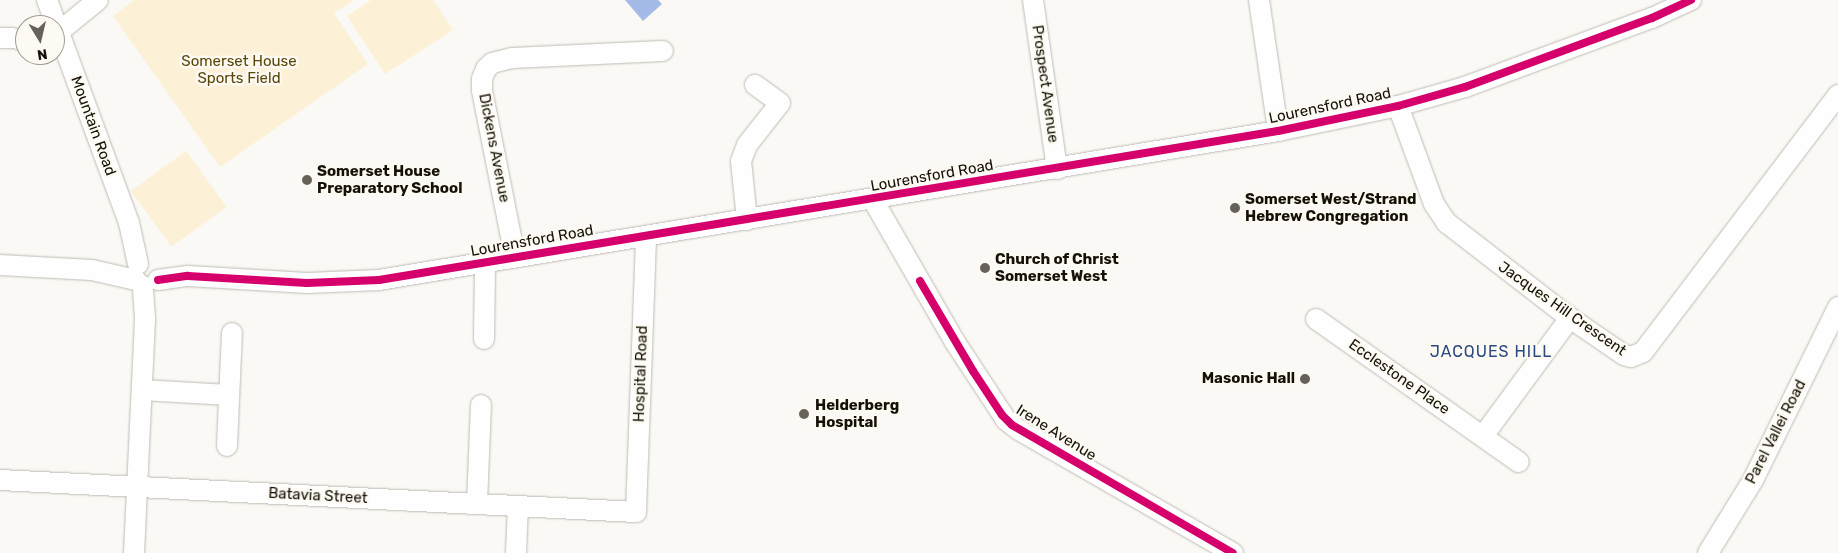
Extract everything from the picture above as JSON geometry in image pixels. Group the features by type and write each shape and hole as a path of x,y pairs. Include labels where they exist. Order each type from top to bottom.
{"street":[{"name":"Mountain Road","path":"47,0 51,15"},
{"path":"65,27 98,0"},
{"name":"Prospect Avenue","path":"1032,0 1057,169"},
{"path":"1259,0 1278,131"},
{"name":"Lourensford Road","path":"0,264 307,283 354,283 485,263 873,200 1278,131 1398,106 1503,74 1652,18 1691,0"},
{"path":"0,38 15,39"},
{"name":"Dickens Avenue","path":"515,257 482,90 482,79 486,69 492,63 512,58 663,51"},
{"name":"Mountain Road","path":"65,55 147,274 134,553"},
{"path":"747,220 740,161 747,145 780,103 755,85"},
{"name":"Jacques Hill Crescent","path":"1398,106 1440,215 1461,236 1570,318 1627,357 1634,357 1643,352 1836,101"},
{"name":"Irene Avenue","path":"873,200 972,371 1006,420 1019,430 1212,548 1232,553"},
{"name":"Mountain Road","path":"129,223 134,243 147,274"},
{"name":"Hospital Road","path":"636,512 646,236"},
{"path":"97,270 121,260 134,243"},
{"path":"484,339 485,263"},
{"name":"Parel Vallei Road","path":"1708,553 1753,480 1838,307"},
{"path":"1482,436 1570,318"},
{"name":"Ecclestone Place","path":"1316,319 1519,462"},
{"path":"227,446 232,333"},
{"path":"142,390 229,395"},
{"path":"477,504 481,405"},
{"name":"Batavia Street","path":"0,480 636,512"},
{"path":"516,553 518,506"}],"green space":[{"name":"Somerset House Sports Field","path":"134,0 354,0 334,13 368,64 220,167 113,16"},
{"path":"371,0 433,0 453,30 385,74 347,16"},
{"path":"186,151 227,207 172,247 131,191"}],"water":[{"path":"625,0 658,0 662,4 643,21"}],"cycle path":[{"path":"158,280 188,276 307,283 379,280 1278,131 1398,106 1465,87 1652,18 1691,0"},
{"path":"920,281 973,371 1002,415 1012,425 1233,553"}],"place":[{"name":"Somerset House Preparatory School","path":"307,180"},
{"name":"Somerset West/Strand Hebrew Congregation","path":"1235,208"},
{"name":"Church of Christ Somerset West","path":"985,268"},
{"name":"Masonic Hall","path":"1305,379"},
{"name":"Helderberg Hospital","path":"804,414"}],"district":[{"name":"JACQUES HILL","path":"1491,352"}]}
